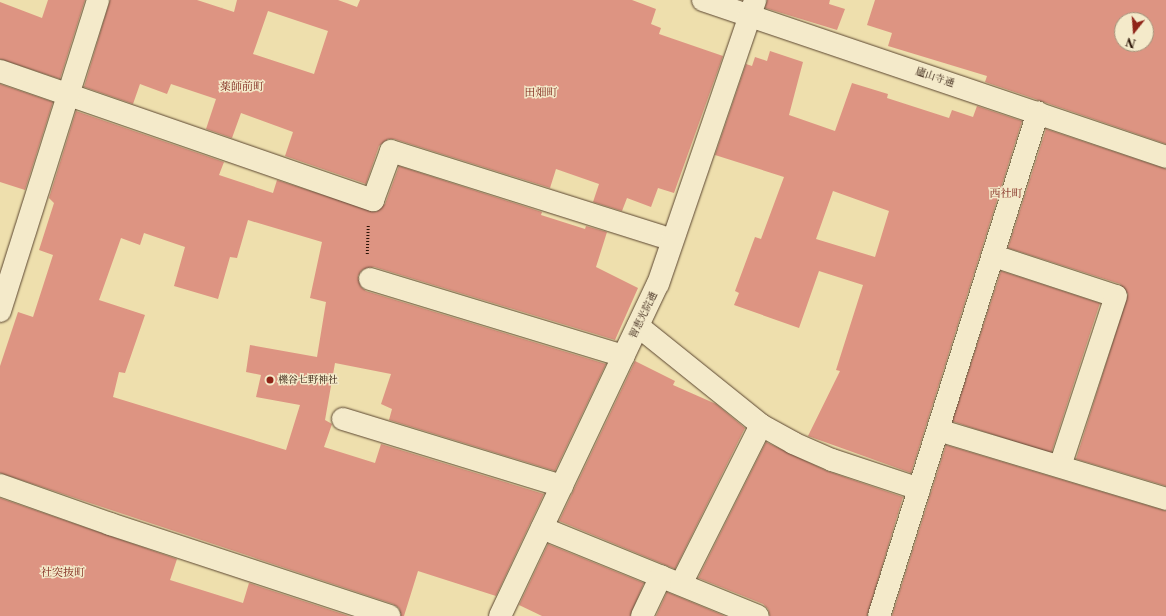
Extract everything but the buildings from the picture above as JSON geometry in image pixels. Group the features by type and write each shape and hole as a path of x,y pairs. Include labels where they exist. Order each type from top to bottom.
{"street":[{"path":"0,311 66,95 98,0"},
{"name":"廬山寺通","path":"702,0 752,7 1038,112 1166,157"},
{"name":"智恵光院通","path":"500,616 658,284 752,7"},
{"path":"0,71 373,200 391,151 661,236"},
{"path":"879,616 994,256 1038,112"},
{"path":"994,256 1116,296 1060,466"},
{"path":"370,279 624,356"},
{"path":"638,326 761,424 794,443 832,460 919,489"},
{"path":"343,419 562,486"},
{"path":"681,584 761,424"},
{"path":"938,430 1166,499"},
{"path":"0,485 110,524 389,616"},
{"path":"542,528 758,616"},
{"path":"642,616 661,576"}],"path":[{"path":"370,279 366,237 373,200"}],"place":[{"name":"櫟谷七野神社","path":"270,380"}],"district":[{"name":"薬師前町","path":"242,86"},
{"name":"田畑町","path":"541,92"},
{"name":"西社町","path":"1006,193"},
{"name":"社突抜町","path":"63,572"}]}
